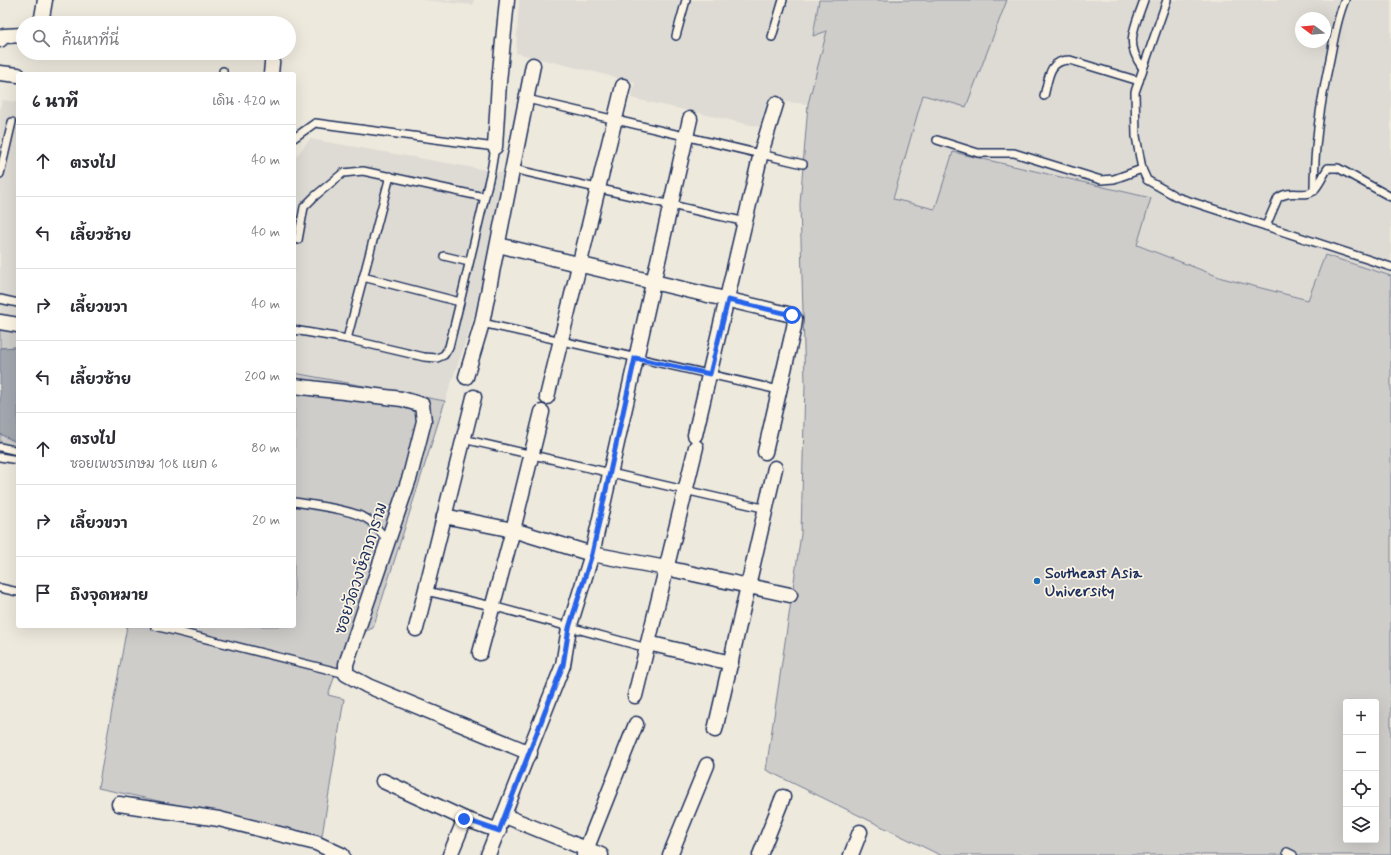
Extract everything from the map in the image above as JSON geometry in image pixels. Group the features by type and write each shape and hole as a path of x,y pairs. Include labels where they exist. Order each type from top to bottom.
{"street":[{"path":"42,16 45,0"},
{"path":"495,147 499,82 508,0"},
{"path":"0,40 4,36 16,35"},
{"path":"271,72 272,60"},
{"path":"466,377 482,323 533,65"},
{"path":"0,73 16,75"},
{"path":"546,397 623,86"},
{"path":"635,696 686,491 710,374 761,153 776,104"},
{"path":"488,855 553,695 563,665 569,628 592,554 652,281 690,119"},
{"path":"498,245 792,315 795,319 765,452"},
{"path":"0,322 16,325"},
{"name":"ซอยวัดวงษ์ลาภาราม","path":"296,386 402,399 422,405 424,421 410,476 346,664 346,674"},
{"path":"416,629 474,397"},
{"path":"480,653 513,530 542,412"},
{"path":"716,730 776,468"},
{"path":"444,516 513,530 592,554 666,568 790,595"},
{"path":"647,646 731,663"},
{"path":"346,674 368,686 530,753"},
{"path":"585,852 636,724"},
{"path":"670,855 707,765"},
{"path":"383,781 464,819 499,831"},
{"path":"760,855 783,797"},
{"path":"119,804 219,820 316,843 342,855"},
{"path":"504,816 585,852 601,855"},
{"path":"450,855 464,819"},
{"path":"851,855 860,832"}],"lane":[{"path":"676,36 686,0"},
{"path":"772,37 783,0"},
{"path":"1142,68 1134,56 1132,46 1133,32 1144,0"},
{"path":"1167,0 1142,68 1135,92 1136,136 1142,169 1147,180 1177,197 1391,267"},
{"path":"1314,192 1314,152 1320,102 1334,38 1346,0"},
{"path":"1044,96 1052,68 1055,63 1061,60 1070,60 1138,81"},
{"path":"527,99 803,164"},
{"path":"0,174 12,122"},
{"path":"296,137 315,123 495,147 449,347 444,355 437,358 424,357 347,339 296,330"},
{"path":"937,140 978,153 1014,153 1102,180 1114,179 1142,169"},
{"path":"1266,226 1278,198 1283,194 1290,192 1308,194 1314,192 1325,172 1328,168 1332,167 1338,168 1391,197"},
{"path":"513,169 746,222"},
{"path":"298,240 304,207 343,173 362,171 484,196"},
{"path":"347,339 390,176"},
{"path":"444,256 469,262"},
{"path":"363,277 460,302"},
{"path":"0,299 16,303"},
{"path":"482,323 779,390"},
{"path":"463,439 609,474 767,509"},
{"path":"0,447 16,451"},
{"path":"0,457 16,460"},
{"path":"296,502 330,508 358,516 370,521 387,540"},
{"path":"0,588 16,592"},
{"path":"426,591 492,606 569,628 647,646"},
{"path":"163,628 346,674"}],"shaded area":[{"path":"421,0 474,0 473,5"},
{"path":"519,0 819,0 813,35 835,0 1391,0 1391,855 940,855 766,770 801,534 805,384 800,204 808,104 772,101 760,127 631,98 635,82 516,53"},
{"path":"819,0 1007,0 966,107 923,95 893,199 935,209 953,152 1151,198 1137,245 1222,278 1308,300 1325,255 1391,276 1391,855 940,855 766,770 801,534 805,384 800,204 808,104 827,31 813,36"},
{"path":"2,100 16,102 16,321 0,317 0,111"},
{"path":"310,139 504,173 500,205 472,323 445,401 296,373 296,156"},
{"path":"0,317 16,321 16,347 0,348"},
{"path":"16,347 16,442 0,434 0,348"},
{"path":"296,373 445,401 373,628 348,639 328,695 344,699 322,836 98,788 127,628 296,628"},
{"path":"0,434 16,442 16,450 0,447"}],"place":[{"name":"Southeast Asia University","path":"1037,581"}],"route":[{"path":"464,819 499,831 553,695 563,665 569,628 592,554 635,358 710,374 728,300 792,315"}]}
